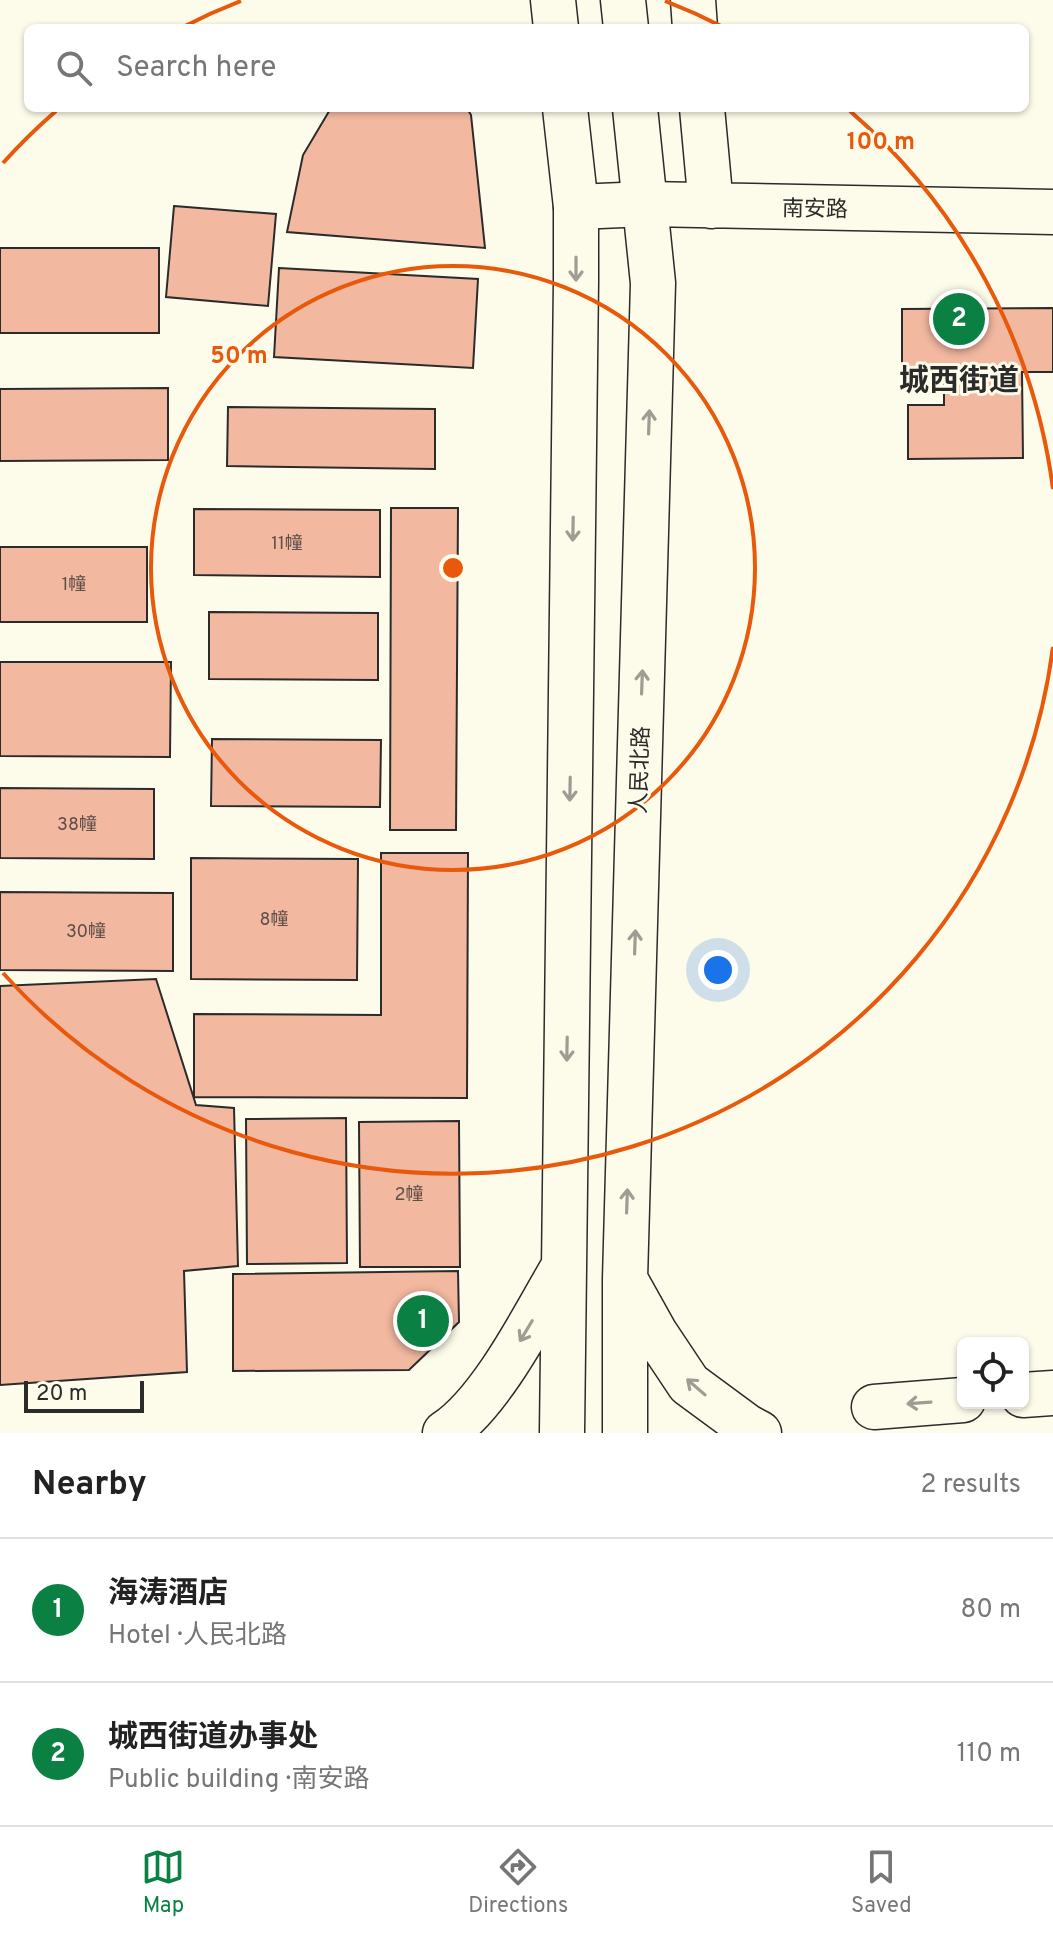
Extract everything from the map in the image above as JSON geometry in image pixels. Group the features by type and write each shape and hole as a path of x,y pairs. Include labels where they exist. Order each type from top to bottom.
{"main road":[{"path":"553,0 556,24"},
{"path":"623,0 626,24"},
{"path":"693,0 695,24"},
{"path":"562,1433 576,207 565,112"},
{"name":"人民北路","path":"625,1433 625,1279 653,283 635,112"},
{"path":"702,112 711,206"},
{"name":"南安路","path":"576,207 646,204 1053,212"},
{"path":"445,1433 459,1424 492,1384 525,1334 565,1263"},
{"path":"625,1279 655,1333 689,1384 759,1433"},
{"path":"564,1324 625,1324"},
{"path":"1029,1395 1053,1393"},
{"path":"874,1407 957,1400"}],"building":[{"path":"329,112 469,112 485,248 287,232 303,155"},
{"path":"174,206 276,214 268,306 166,297"},
{"path":"0,248 159,248 159,333 0,333"},
{"path":"279,268 478,279 473,368 274,357"},
{"path":"1053,308 1053,372 1022,372 1023,458 908,459 908,405 944,405 944,374 902,374 902,309"},
{"path":"168,388 168,460 0,461 0,389"},
{"path":"228,407 435,409 435,469 227,466"},
{"path":"391,508 458,508 456,830 390,830"},
{"path":"194,509 380,510 380,577 194,575"},
{"path":"0,547 147,547 147,622 0,622"},
{"path":"209,612 378,613 378,680 209,679"},
{"path":"0,662 171,662 170,757 0,756"},
{"path":"212,739 381,740 380,807 211,806"},
{"path":"0,788 154,789 154,859 0,858"},
{"path":"381,853 468,853 467,1098 194,1097 194,1014 381,1015"},
{"path":"191,858 358,859 357,980 191,979"},
{"path":"0,892 173,893 173,971 0,970"},
{"path":"156,979 196,1105 234,1108 238,1266 184,1271 187,1372 0,1385 0,986"},
{"path":"346,1118 347,1263 247,1264 246,1119"},
{"path":"459,1121 460,1267 360,1267 359,1122"},
{"path":"458,1271 459,1322 409,1370 233,1371 233,1274"}],"place":[{"name":"城西街道办事处","path":"959,319"},
{"name":"海涛酒店","path":"423,1321"}],"district":[{"name":"城西街道","path":"959,380"}]}
